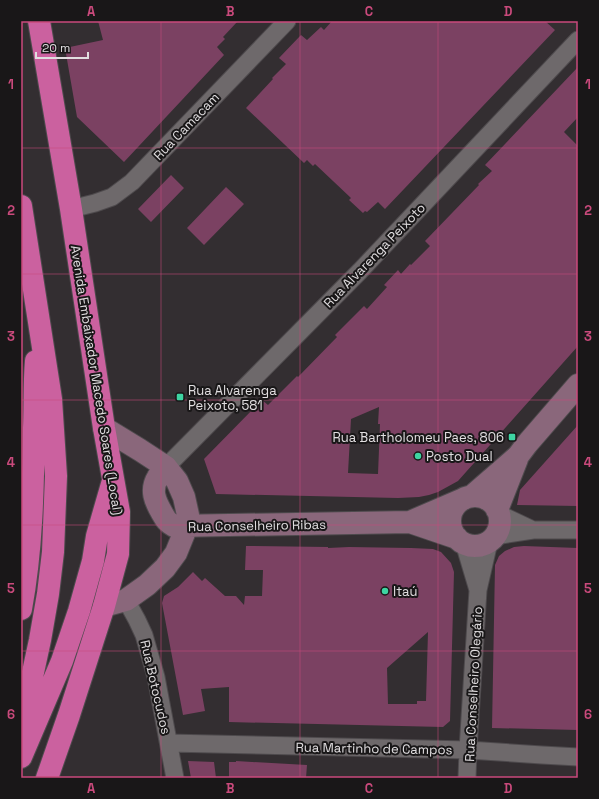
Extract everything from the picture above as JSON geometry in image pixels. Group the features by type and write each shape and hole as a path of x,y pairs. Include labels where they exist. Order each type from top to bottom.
{"highway":[{"name":"Avenida Embaixador Macedo Soares (Local)","path":"39,21 71,210 104,428 119,512 118,554 104,606 47,778"},
{"path":"21,206 40,320 50,392 56,476 53,552 48,594 40,640 21,728"},
{"path":"21,609 30,535 33,480 34,380 40,320"},
{"path":"21,757 62,661 79,611 93,561 97,536 113,479"}],"street":[{"name":"Rua Camacam","path":"71,210 112,197 132,182 287,21"},
{"name":"Rua Alvarenga Peixoto","path":"166,467 360,271 578,40"},
{"path":"578,385 518,456 455,506 451,514 450,522 452,530 460,540 470,545 477,546 492,539 533,530 578,530"},
{"path":"104,428 166,467"},
{"path":"498,512 518,456"},
{"name":"Rua Conselheiro Ribas","path":"166,467 158,477 154,496 157,505 167,523 174,526 410,522 460,540"},
{"path":"467,498 479,496 492,502 498,512 500,522 499,529 492,539"},
{"name":"Rua Conselheiro Ribas","path":"410,522 467,498"},
{"path":"498,512 533,530"},
{"path":"104,606 126,600 148,585 165,568 176,553 187,526"},
{"name":"Rua Conselheiro Olegário","path":"467,778 478,590 492,539"},
{"name":"Rua Conselheiro Olegário","path":"460,540 478,590"},
{"name":"Rua Botocudos","path":"126,600 144,635 156,677 175,778"},
{"name":"Rua Martinho de Campos","path":"169,744 468,750 578,756"}],"building":[{"path":"98,21 238,21 223,37 225,39 217,47 224,55 124,162 77,117 65,48 103,40"},
{"path":"332,21 545,21 555,30 385,209 378,202 367,212 365,211 363,213 349,200 351,198 315,164 313,166 307,160 304,163 246,108 286,64 279,58 301,35 307,40 321,27 324,30"},
{"path":"578,67 578,117 564,132 578,146 578,346 458,481 438,492 419,497 398,498 216,494 204,459 262,400 268,405 297,376 298,377 337,337 335,335 364,306 367,309 387,287 384,285 398,270 401,274 430,246 425,241 492,171 485,165","holes":["379,407 378,424 380,424 378,474 348,473 351,419"]},
{"path":"171,175 184,188 151,222 138,209"},
{"path":"226,187 244,204 204,245 187,228"},
{"path":"578,425 578,506 517,505 520,490"},
{"path":"246,546 411,548 433,549 441,552 451,563 454,572 450,721 443,727 229,722 229,687 201,689 205,711 183,715 162,603 164,596 178,587 193,572 202,581 205,578 225,596 236,596 244,605 245,596 262,596 263,570 245,570","holes":["428,632 426,701 417,701 417,704 388,704 387,668"]},
{"path":"514,547 578,548 578,730 492,728 495,565 499,556 505,551"},
{"path":"188,761 214,762 216,778 191,778"},
{"path":"236,761 307,765 306,778 229,778 229,762"}],"place":[{"name":"Rua Alvarenga Peixoto, 581","path":"180,397"},
{"name":"Rua Bartholomeu Paes, 806","path":"512,437"},
{"name":"Posto Dual","path":"418,456"},
{"name":"Itaú","path":"385,591"}]}
